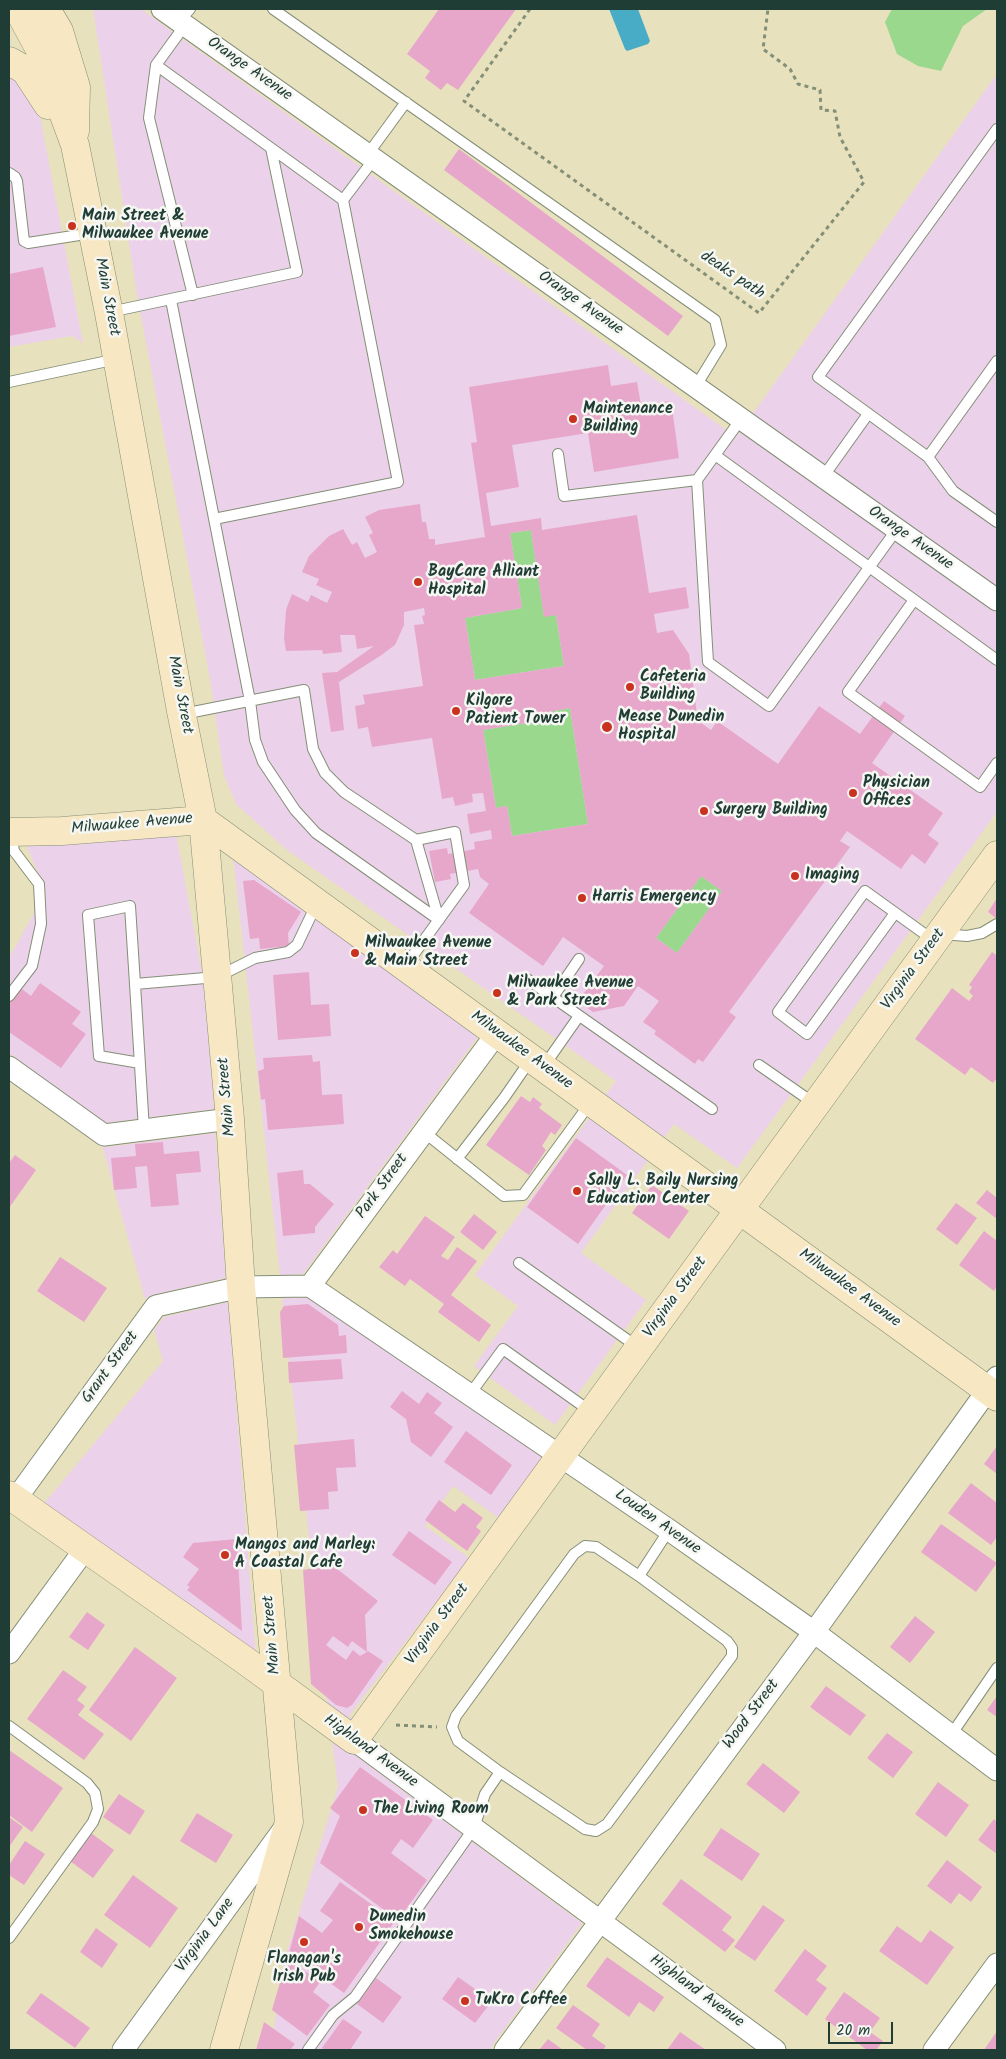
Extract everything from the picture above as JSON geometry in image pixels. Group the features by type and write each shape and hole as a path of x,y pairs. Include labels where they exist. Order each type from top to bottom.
{"street":[{"name":"Main Street","path":"18,9 39,48 75,145 118,359 203,820 230,1119 241,1287 289,1822 224,2050"},
{"name":"Main Street","path":"46,9 59,31 76,86 75,145"},
{"name":"Orange Avenue","path":"179,16 371,156 997,600"},
{"path":"9,61 25,70 75,145"},
{"name":"Milwaukee Avenue","path":"10,833 203,820 740,1210 994,1388"},
{"name":"Virginia Street","path":"354,1740 997,855"},
{"name":"Park Street","path":"310,1286 497,1033"},
{"path":"9,1067 104,1135 230,1119"},
{"path":"241,1287 310,1286"},
{"name":"Louden Avenue","path":"310,1286 669,1530 814,1632 997,1770"},
{"name":"Grant Street","path":"12,1498 156,1306 241,1287"},
{"name":"Wood Street","path":"505,2050 994,1388"},
{"name":"Highland Avenue","path":"12,1498 277,1684 775,2050"},
{"path":"9,1653 85,1549"},
{"name":"Virginia Lane","path":"123,2050 289,1822"},
{"path":"934,2050 997,1964"}],"lane":[{"path":"273,9 715,320 721,345 696,386"},
{"path":"179,16 156,65 149,118 193,295"},
{"path":"156,65 344,200"},
{"path":"214,519 398,482 344,200 406,102"},
{"path":"997,129 818,377 928,457 954,490 997,522"},
{"path":"109,313 297,272 271,148"},
{"path":"9,173 15,177 17,182 24,241 28,243 93,233"},
{"path":"171,300 250,701 254,740 263,762 295,810 316,833 439,920"},
{"path":"9,382 118,359"},
{"path":"928,457 997,361"},
{"path":"823,477 868,414"},
{"path":"740,419 696,480 708,662 769,706 897,530"},
{"path":"558,454 564,496 696,480"},
{"path":"715,455 997,660"},
{"path":"914,600 848,692 980,787 997,763"},
{"path":"182,714 304,690 313,749 325,772 344,792 416,840 439,920"},
{"path":"405,966 464,885 455,832 416,840"},
{"path":"9,996 32,966 41,924 39,884 14,850 10,833"},
{"path":"895,913 808,1034 778,1012 865,891 895,913 938,936 966,936 982,933 997,924"},
{"path":"135,984 217,977 255,958 288,952 297,945 317,902"},
{"path":"140,1063 99,1056 88,915 130,906 140,1063 144,1130"},
{"path":"553,997 579,959"},
{"path":"527,979 712,1109"},
{"path":"457,1159 504,1098 579,1016"},
{"path":"759,1065 816,1105"},
{"path":"424,1132 504,1196 523,1195 591,1101"},
{"path":"520,1263 639,1348"},
{"path":"470,1394 503,1349 592,1413"},
{"path":"639,1576 669,1530"},
{"path":"584,1546 596,1547 639,1576 727,1641 732,1648 732,1656 607,1824 596,1831 585,1829 500,1772 458,1741 452,1727 456,1716 574,1554 584,1546"},
{"path":"951,1735 997,1668"},
{"path":"9,1726 87,1783 95,1793 98,1809 93,1822 9,1938"},
{"path":"308,2050 333,2015 355,1997 474,1828 485,1794 500,1772"}],"path":[{"name":"deaks path","path":"530,9 464,101 759,313 864,182 840,137 835,111 821,110 820,90 798,84 790,68 763,49 768,9"},
{"path":"393,1725 452,1727"}],"shaded area":[{"name":"Mease Dunedin Hospital","path":"93,9 141,9 736,437 997,74 997,812 737,1168 674,1124 581,1253 646,1300 555,1425 474,1366 518,1306 475,1275 616,1081 287,850 236,804 224,775 210,679 137,295"},
{"path":"9,73 17,78 39,111 83,343 72,336 9,347"},
{"path":"176,834 204,983 214,1109 106,1123 9,1053 9,958 46,892 26,844"},
{"path":"233,855 480,1034 303,1274 280,1275"},
{"path":"215,1133 226,1278 152,1295 145,1299 102,1145 107,1147"},
{"path":"282,1298 308,1298 544,1458 499,1518 453,1486 425,1526 469,1558 349,1716 353,1720 350,1723 328,1707"},
{"path":"228,1302 256,1656 42,1506 163,1361 154,1330 164,1317"},
{"path":"332,1738 582,1923 489,2050 271,2050 283,1965 338,1787"}],"green space":[{"path":"892,9 987,9 963,26 941,71 918,66 897,54 885,22"},
{"path":"531,530 544,616 556,615 564,666 475,680 465,618 522,608 510,533"},
{"path":"570,708 588,824 512,836 507,806 496,808 483,730 545,720 544,713"},
{"path":"701,876 722,891 677,953 656,938"}],"water":[{"path":"609,9 638,9 650,41 648,44 627,51"}],"building":[{"path":"439,9 516,9 458,90 447,83 441,90 425,78 430,71 407,54"},
{"path":"459,149 683,316 668,336 444,170"},
{"path":"43,267 56,327 9,336 9,274"},
{"path":"608,365 611,386 637,382 641,405 671,401 679,458 594,472 588,433 512,445 519,487 486,493 491,526 541,518 542,530 637,515 649,593 686,587 689,608 654,614 657,633 673,630 689,654 698,721 711,730 717,721 778,764 819,706 860,734 884,701 905,716 872,763 943,813 928,835 939,843 925,864 912,854 901,869 847,831 840,841 850,847 729,1012 736,1017 703,1062 698,1059 695,1064 654,1034 656,1031 643,1022 659,1001 638,986 624,1006 593,1012 578,1001 604,966 563,937 543,966 469,913 489,884 480,877 478,869 450,874 451,879 435,882 429,851 447,848 448,854 475,849 474,842 492,839 491,830 470,834 467,814 486,811 483,793 472,794 473,802 455,806 453,797 442,799 432,738 372,747 368,727 358,729 355,706 365,704 363,695 423,686 414,625 424,624 422,616 425,615 424,608 404,612 404,625 395,645 339,682 344,730 331,732 322,673 337,672 374,646 357,649 355,635 340,635 342,652 323,654 322,650 286,651 284,638 286,610 292,594 308,602 311,595 327,603 332,592 316,585 319,579 302,572 309,556 329,536 343,529 352,545 357,542 365,558 377,552 369,535 373,533 365,517 379,510 420,504 422,522 426,522 429,539 435,539 435,545 485,537 471,443 477,442 469,387","holes":["531,530 544,617 556,615 564,666 475,680 465,618 522,608 510,533","570,708 588,824 512,836 507,806 496,808 483,730 545,720 544,713","701,876 722,891 677,953 656,938"]},
{"path":"254,880 301,912 288,933 289,946 260,949 259,938 250,939 243,881"},
{"path":"997,898 997,919 988,912"},
{"path":"992,952 996,955 997,953 997,1078 993,1083 971,1067 965,1075 915,1039 952,988 969,1001 973,996 969,992 972,987 969,985"},
{"path":"309,972 311,1005 329,1004 331,1036 278,1040 273,975"},
{"path":"40,983 81,1012 72,1024 86,1034 61,1068 9,1032 9,999 18,986 31,996"},
{"path":"312,1055 313,1062 320,1061 322,1095 342,1094 344,1124 268,1130 265,1099 261,1100 258,1071 264,1069 263,1058"},
{"path":"521,1096 530,1102 533,1097 542,1104 539,1108 562,1125 555,1135 551,1132 542,1146 546,1150 529,1175 486,1145"},
{"name":"Sally L. Baily Nursing Education Center","path":"576,1138 627,1175 578,1244 527,1207"},
{"path":"163,1142 164,1154 199,1151 201,1172 176,1174 179,1205 151,1207 147,1166 135,1167 137,1188 114,1190 111,1158 136,1156 135,1144"},
{"path":"15,1155 36,1170 9,1208 9,1163"},
{"path":"303,1170 304,1184 310,1184 334,1204 315,1227 315,1233 283,1236 277,1173"},
{"path":"652,1185 689,1211 669,1239 632,1213"},
{"path":"987,1190 997,1198 997,1219 976,1203"},
{"path":"956,1203 977,1218 957,1245 936,1229"},
{"path":"474,1214 497,1232 483,1250 460,1232"},
{"path":"425,1216 455,1237 441,1256 448,1260 457,1247 477,1261 451,1295 491,1325 479,1342 438,1312 444,1304 410,1279 405,1286 379,1267 393,1250 397,1254"},
{"path":"984,1231 997,1241 997,1286 994,1291 959,1265"},
{"path":"60,1257 107,1288 84,1322 37,1291"},
{"path":"308,1304 338,1325 339,1336 346,1335 347,1353 283,1358 280,1312 284,1306"},
{"path":"341,1359 343,1379 289,1383 288,1362"},
{"path":"402,1391 419,1404 427,1392 442,1403 434,1413 453,1427 431,1457 411,1442 406,1419 390,1407"},
{"path":"466,1431 512,1465 491,1495 444,1462"},
{"path":"354,1439 356,1467 336,1468 338,1491 328,1492 329,1509 300,1511 294,1445"},
{"path":"997,1446 997,1474 984,1464"},
{"path":"971,1483 997,1503 997,1537 991,1545 948,1513"},
{"path":"439,1500 455,1512 463,1503 483,1518 476,1527 481,1531 467,1551 425,1520"},
{"path":"941,1524 997,1563 976,1592 921,1552"},
{"path":"409,1531 452,1562 435,1585 392,1555"},
{"path":"237,1539 242,1631 187,1590 190,1587 187,1585 199,1569 183,1557 193,1543"},
{"path":"332,1565 378,1601 365,1615 367,1652 383,1661 352,1705 347,1708 336,1705 311,1684 303,1570","holes":["333,1636 348,1647 352,1641 367,1652 360,1656 353,1650 346,1660 326,1645"]},
{"path":"87,1612 105,1625 88,1650 69,1637"},
{"path":"915,1616 935,1632 910,1663 890,1647"},
{"path":"135,1647 177,1678 131,1741 89,1710"},
{"path":"63,1670 87,1687 77,1700 85,1706 78,1715 104,1734 84,1760 27,1719"},
{"path":"826,1686 866,1715 850,1736 810,1707"},
{"path":"997,1696 997,1717 987,1710"},
{"path":"887,1733 913,1752 893,1778 867,1758"},
{"path":"9,1750 63,1788 32,1832 9,1815"},
{"path":"763,1763 800,1792 784,1813 746,1784"},
{"path":"360,1767 433,1820 413,1848 401,1839 391,1853 427,1880 398,1920 320,1863 340,1816 330,1808"},
{"path":"938,1782 969,1805 946,1837 915,1814"},
{"path":"119,1794 145,1811 130,1835 103,1817"},
{"path":"197,1813 233,1835 216,1863 180,1841"},
{"path":"9,1817 23,1827 9,1847"},
{"path":"994,1819 997,1822 997,1854 978,1840"},
{"path":"721,1828 760,1854 742,1881 703,1855"},
{"path":"91,1833 114,1850 93,1878 70,1861"},
{"path":"25,1841 45,1854 24,1885 9,1875 9,1865"},
{"path":"947,1860 982,1887 971,1902 959,1893 951,1904 927,1886"},
{"path":"133,1875 178,1908 150,1948 104,1915"},
{"path":"681,1879 732,1917 722,1930 735,1940 725,1952 662,1904"},
{"path":"340,1882 395,1921 344,1993 289,1953 299,1916 322,1933 333,1920 320,1911"},
{"path":"763,1905 785,1920 755,1961 734,1947"},
{"path":"897,1926 921,1943 930,1930 954,1947 927,1985 879,1951"},
{"path":"96,1928 118,1944 102,1968 80,1952"},
{"path":"805,1949 827,1966 816,1980 827,1988 807,2016 774,1991"},
{"path":"607,1957 664,1997 654,2012 639,2002 629,2017 586,1986"},
{"path":"291,1961 320,1982 313,1992 330,2005 307,2036 272,2010 283,1972"},
{"path":"458,1977 492,2001 475,2023 442,1999"},
{"path":"376,1978 402,1997 383,2023 357,2004"},
{"path":"844,1992 880,2018 870,2032 883,2041 876,2050 867,2050 825,2019"},
{"path":"41,1993 90,2028 75,2048 26,2013"},
{"path":"573,2005 600,2024 592,2036 606,2046 603,2050 587,2050 556,2028"},
{"path":"343,2019 362,2032 350,2050 326,2050 322,2048"},
{"path":"264,2022 295,2044 290,2050 256,2050"},
{"path":"997,2031 997,2050 984,2050"},
{"path":"680,2032 706,2050 667,2050"},
{"path":"548,2039 563,2050 539,2050"}],"place":[{"name":"Main Street & Milwaukee Avenue","path":"72,226"},
{"name":"Maintenance Building","path":"573,419"},
{"name":"BayCare Alliant Hospital","path":"418,582"},
{"name":"Cafeteria Building","path":"630,687"},
{"name":"Kilgore Patient Tower","path":"456,711"},
{"name":"Mease Dunedin Hospital","path":"607,727"},
{"name":"Physician Offices","path":"853,793"},
{"name":"Surgery Building","path":"704,811"},
{"name":"Imaging","path":"795,876"},
{"name":"Harris Emergency","path":"582,898"},
{"name":"Milwaukee Avenue & Main Street","path":"355,953"},
{"name":"Milwaukee Avenue & Park Street","path":"497,993"},
{"name":"Sally L. Baily Nursing Education Center","path":"577,1191"},
{"name":"Mangos and Marley: A Coastal Cafe","path":"225,1555"},
{"name":"The Living Room","path":"363,1810"},
{"name":"Dunedin Smokehouse","path":"359,1927"},
{"name":"Flanagan's Irish Pub","path":"304,1942"},
{"name":"TuKro Coffee","path":"465,2001"}]}
